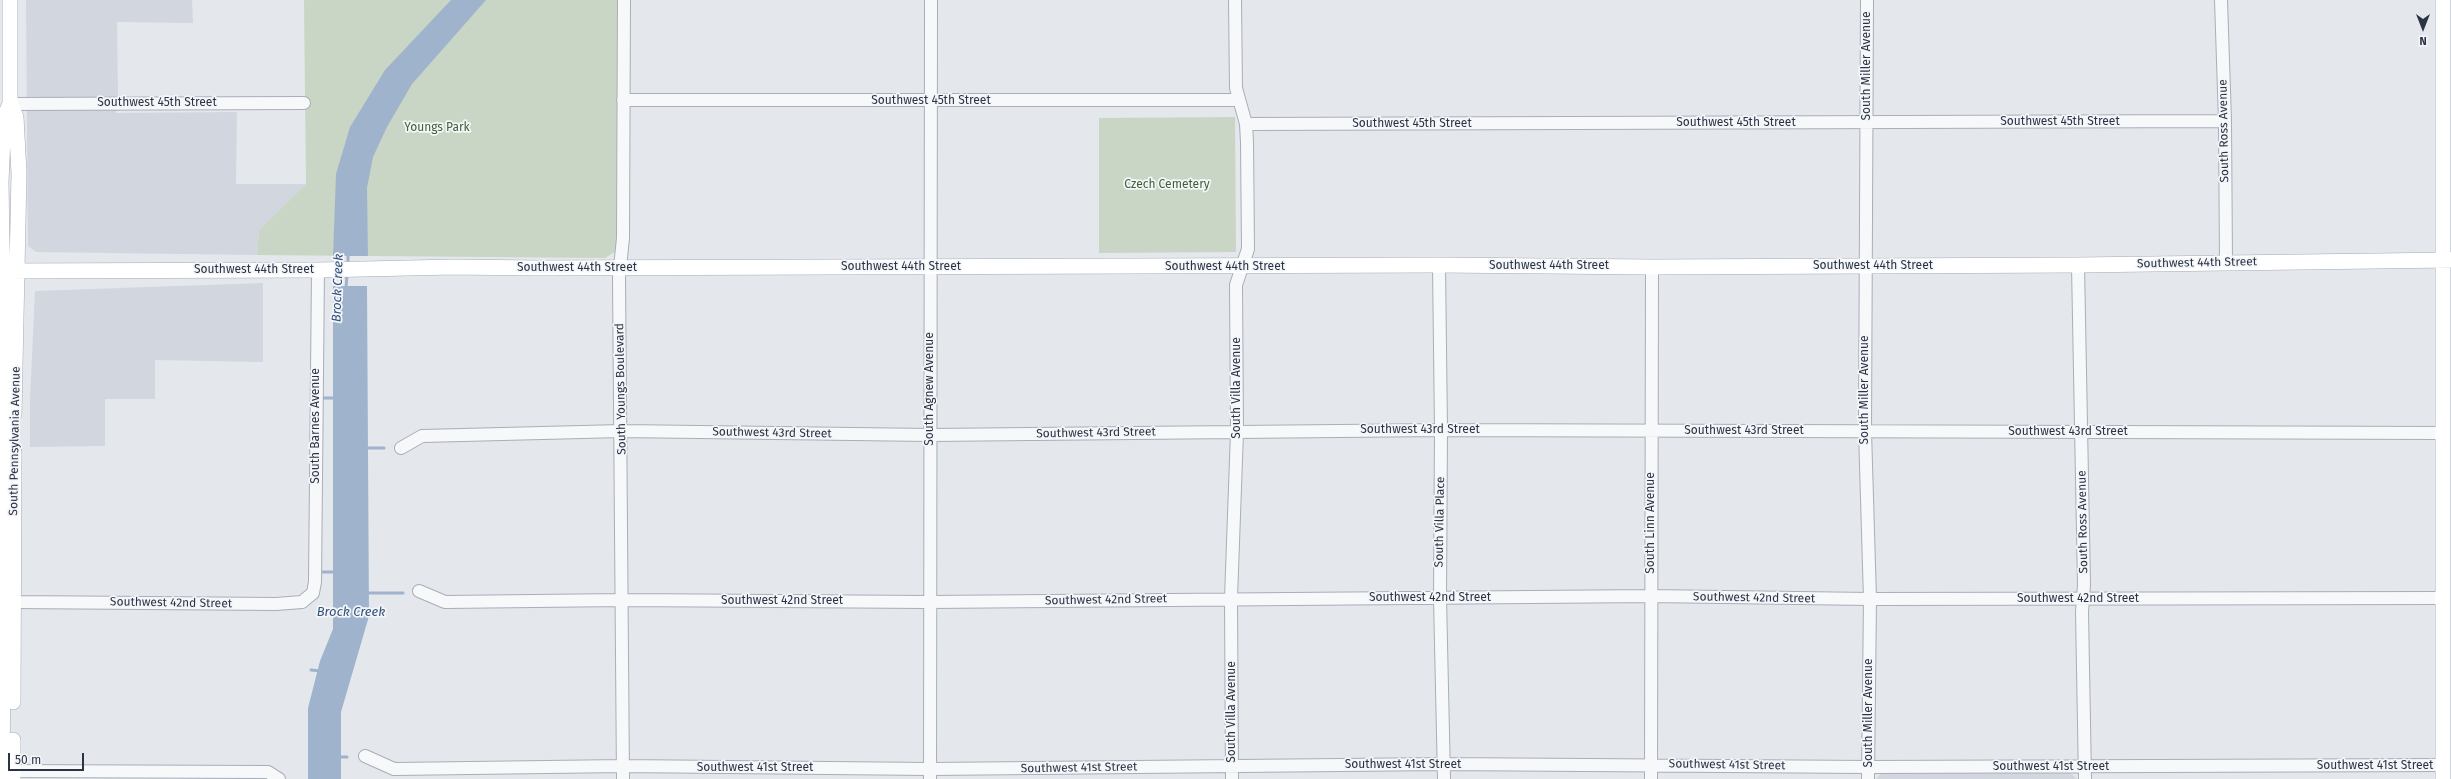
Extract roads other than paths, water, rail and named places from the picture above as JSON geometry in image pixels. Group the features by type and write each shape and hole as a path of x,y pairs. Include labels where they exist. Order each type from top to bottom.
{"main road":[{"name":"South Pennsylvania Avenue","path":"7,775 2,718 1,580 6,414 18,270 19,173 16,117 10,104 10,0"},
{"path":"2443,0 2447,260 2442,433 2443,772"},
{"name":"South Pennsylvania Avenue","path":"7,775 14,602 1,271 1,182 4,117 10,104"},
{"name":"Southwest 44th Street","path":"1,271 318,270 454,267 1242,267 1438,265 1652,267 2078,265 2447,260"}],"street":[{"name":"South Youngs Boulevard","path":"623,779 620,268 623,238 624,0"},
{"name":"South Agnew Avenue","path":"930,0 930,774"},
{"name":"South Villa Avenue","path":"1232,779 1231,598 1237,432 1236,285 1248,249 1246,124 1238,100 1235,74 1236,0"},
{"name":"South Miller Avenue","path":"1867,0 1865,431 1870,599 1868,773"},
{"name":"South Ross Avenue","path":"2221,0 2225,122 2226,263"},
{"name":"Southwest 45th Street","path":"623,100 930,102 1238,100"},
{"name":"Southwest 45th Street","path":"10,104 304,103"},
{"name":"Southwest 45th Street","path":"1246,124 2225,122"},
{"name":"South Villa Place","path":"1438,265 1441,430 1440,598 1444,779"},
{"name":"South Ross Avenue","path":"2078,265 2085,779"},
{"name":"South Linn Avenue","path":"1651,779 1650,431 1652,267"},
{"name":"South Barnes Avenue","path":"315,582 318,270"},
{"name":"Southwest 43rd Street","path":"401,448 422,436 622,431 930,435 1441,430 2442,433"},
{"path":"1,580 14,602"},
{"name":"Southwest 42nd Street","path":"14,602 276,604 302,602 313,593 315,582"},
{"name":"Southwest 42nd Street","path":"419,591 445,602 623,600 929,602 1231,598 1651,596 1870,599 2443,598"},
{"name":"Southwest 41st Street","path":"365,756 394,769 623,766 930,774 1232,766 1444,764 1651,764 1868,773 2085,766 2443,772"},
{"path":"7,775 268,772 279,779"}],"water":[{"name":"Brock Creek","path":"451,0 486,0 412,84 387,127 373,157 367,188 368,256 333,256 336,174 350,127 385,70"},
{"name":"Brock Creek","path":"333,286 367,286 369,616 341,712 341,779 308,779 308,708 320,661 333,629"}],"waterway":[{"name":"Brock Creek","path":"348,252 348,265"},
{"name":"Brock Creek","path":"346,289 347,274"},
{"path":"323,398 335,398"},
{"path":"364,448 384,448"},
{"path":"322,572 336,572"},
{"path":"367,593 403,593"},
{"path":"311,670 321,671"},
{"path":"337,757 347,757"}],"park label":[{"name":"Youngs Park","path":"437,128"},
{"name":"Czech Cemetery","path":"1167,185"}]}
